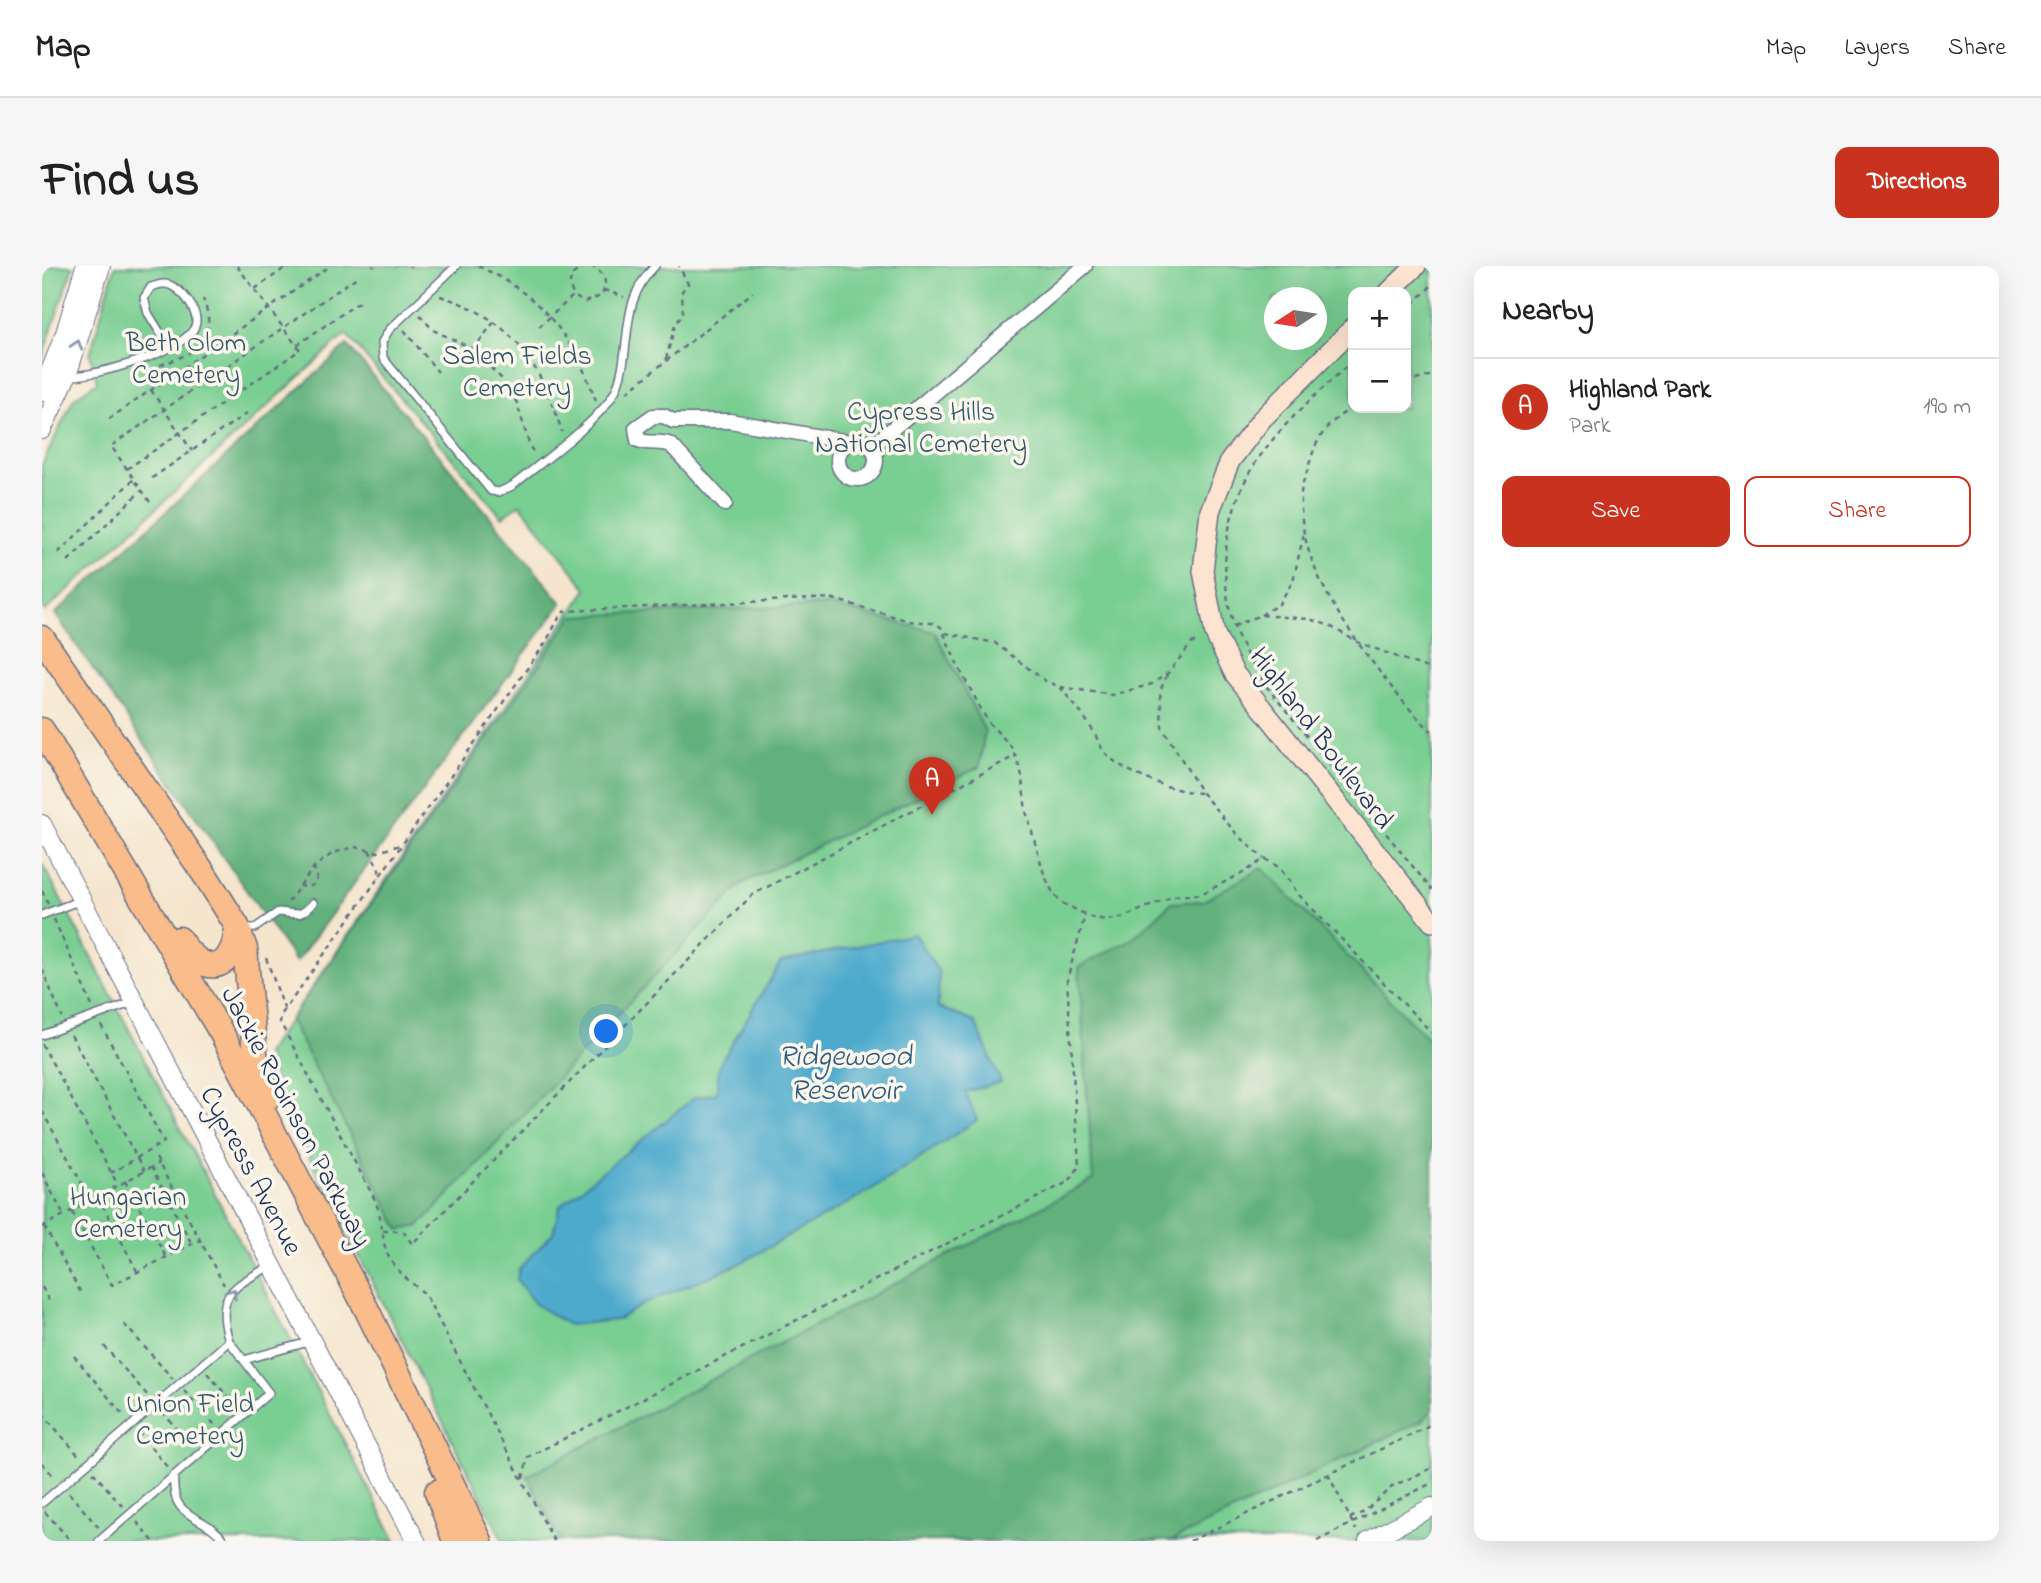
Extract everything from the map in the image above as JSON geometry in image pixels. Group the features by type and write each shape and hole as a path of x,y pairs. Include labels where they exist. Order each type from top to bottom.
{"highway":[{"path":"42,638 237,926 245,949 258,1068 309,1198"},
{"name":"Jackie Robinson Parkway","path":"42,730 222,1034 365,1306 480,1541"},
{"name":"Jackie Robinson Parkway","path":"42,760 139,922 291,1195 461,1541"},
{"path":"126,869 187,952 199,963 212,967 224,962 234,948 237,926"},
{"path":"438,1492 455,1541"}],"main road":[{"path":"1395,287 1416,266"},
{"name":"Highland Boulevard","path":"1348,333 1261,420 1230,461 1210,511 1203,571 1215,634 1234,673 1432,922"}],"street":[{"path":"42,430 85,266"},
{"path":"42,392 58,375 102,266"},
{"path":"872,447 1085,266"},
{"path":"726,504 671,445 638,440 636,428 653,416 664,416 673,421 730,421 849,442 861,441 872,447 876,459 868,476 856,480 844,475 838,464 839,451 849,442"},
{"name":"Cypress Avenue","path":"42,824 416,1541"},
{"path":"1364,1538 1432,1507"}],"lane":[{"path":"456,266 388,331 382,342 383,358 491,491 499,492 512,486 565,442 599,412 617,388 633,300 647,274 655,266"},
{"path":"58,375 91,374 139,361 169,347 182,340 194,330 197,319 193,309 173,286 162,284 151,287 144,298 148,313 169,347"},
{"path":"42,915 82,900"},
{"path":"237,926 255,928 278,912 303,914 313,903"},
{"path":"42,1035 135,1002"},
{"path":"102,1538 270,1393 229,1341 223,1321 229,1294 238,1284 272,1264"},
{"path":"244,1360 312,1340"},
{"path":"42,1506 229,1341"},
{"path":"174,1475 175,1501 184,1512 218,1532 224,1541"}],"path":[{"path":"127,469 300,350 237,266"},
{"path":"255,289 288,266"},
{"path":"109,419 330,266"},
{"path":"478,266 517,286 550,317 584,367 599,412 753,292"},
{"path":"585,266 577,269 570,279 574,295 580,300 591,302 601,296 604,290 604,275 590,266"},
{"path":"666,361 675,326 683,314 682,291 688,284 679,266"},
{"path":"150,502 111,446 357,277"},
{"path":"1411,306 1432,285"},
{"path":"604,290 633,300"},
{"path":"429,292 463,304 495,322 512,337 537,368 552,400 565,442"},
{"path":"539,327 574,295"},
{"path":"298,345 362,300"},
{"path":"414,307 433,330 473,350 509,388 534,453"},
{"path":"397,322 438,372"},
{"path":"473,350 495,322"},
{"path":"1348,365 1292,418 1262,453 1240,487 1231,515 1225,579 1234,626 1267,687 1432,890"},
{"path":"1411,381 1432,375"},
{"path":"150,390 192,451"},
{"path":"152,478 250,411"},
{"path":"1348,411 1336,417 1315,444 1301,493 1305,531 1317,574 1335,609 1411,713 1432,731"},
{"path":"58,553 134,480"},
{"path":"68,561 142,491"},
{"path":"1234,626 1279,604 1293,581 1305,531"},
{"path":"554,1541 425,1294 402,1275 390,1260 384,1242 380,1212 374,1198 296,1047 280,1022 285,1011 546,642 561,614 565,611 830,598 909,621 932,623 944,633 988,722 1015,755 1021,771 1026,811 1044,874 1053,893 1062,903 1085,915 1107,920 1121,918 1174,896 1201,894 1245,872 1264,859"},
{"path":"1261,615 1309,620 1328,625 1357,642 1432,670"},
{"path":"944,633 995,643 1044,680 1060,687 1113,695 1152,684 1168,673 1195,642"},
{"path":"1168,673 1160,691 1163,727 1202,793 1235,832 1280,870 1299,895 1432,1032"},
{"path":"1060,687 1093,729 1103,750 1115,761 1136,774 1185,793 1202,793"},
{"path":"383,1231 402,1231 412,1244 752,895 1015,755"},
{"path":"278,912 314,867 333,853 347,848 387,850 405,843"},
{"path":"369,850 379,869 379,880"},
{"path":"299,886 308,887 315,884 317,878 314,867"},
{"path":"42,891 96,1015 164,1142 111,1172"},
{"path":"523,1480 528,1457 1064,1184 1074,1176 1079,1165 1067,980 1085,915"},
{"path":"262,949 285,1011"},
{"path":"42,969 66,1026 144,1171"},
{"path":"42,1044 118,1185"},
{"path":"42,1111 91,1200"},
{"path":"81,1293 43,1226 151,1167 157,1160 229,1294"},
{"path":"151,1167 192,1244"},
{"path":"42,1173 64,1215"},
{"path":"125,1181 166,1257"},
{"path":"98,1196 138,1272"},
{"path":"72,1212 111,1285 200,1240"},
{"path":"42,1287 50,1303"},
{"path":"124,1324 223,1433"},
{"path":"104,1346 200,1454"},
{"path":"74,1356 174,1475"},
{"path":"201,1366 244,1415"},
{"path":"42,1413 153,1541"},
{"path":"1190,1541 1425,1428 1432,1422"},
{"path":"42,1463 102,1538"},
{"path":"1317,1541 1364,1512 1393,1486 1432,1468"},
{"path":"1328,1474 1351,1520 1364,1538"},
{"path":"1351,1520 1432,1483"},
{"path":"42,1506 71,1541"}],"green space":[{"path":"42,266 73,266 42,358"},
{"path":"115,266 1432,266 1432,1541 503,1541 284,1107 266,1054 587,589 520,504 502,517 346,334 45,611 42,607 42,465 74,398 97,382 90,354"},
{"path":"347,345 562,603 296,962 55,614"},
{"path":"829,605 935,632 985,731 979,767 741,884 419,1226 400,1230 290,1020 573,616"},
{"path":"42,863 396,1541 42,1541"},
{"path":"1262,868 1432,1043 1432,1411 1421,1421 1171,1541 561,1541 527,1476 1093,1180 1079,967 1132,939 1171,903 1203,901"}],"water":[{"name":"Ridgewood Reservoir","path":"914,934 939,972 938,1007 975,1022 1001,1082 965,1092 977,1120 866,1193 737,1265 646,1303 617,1320 569,1325 535,1304 517,1280 519,1269 553,1233 560,1206 694,1098 717,1093 719,1065 781,962"}],"place":[{"name":"Highland Park","path":"932,815"}],"park label":[{"name":"Beth Olom Cemetery","path":"186,357"},
{"name":"Salem Fields Cemetery","path":"517,370"},
{"name":"Cypress Hills National Cemetery","path":"921,426"},
{"name":"Hungarian Cemetery","path":"128,1211"},
{"name":"Union Field Cemetery","path":"190,1418"}]}
